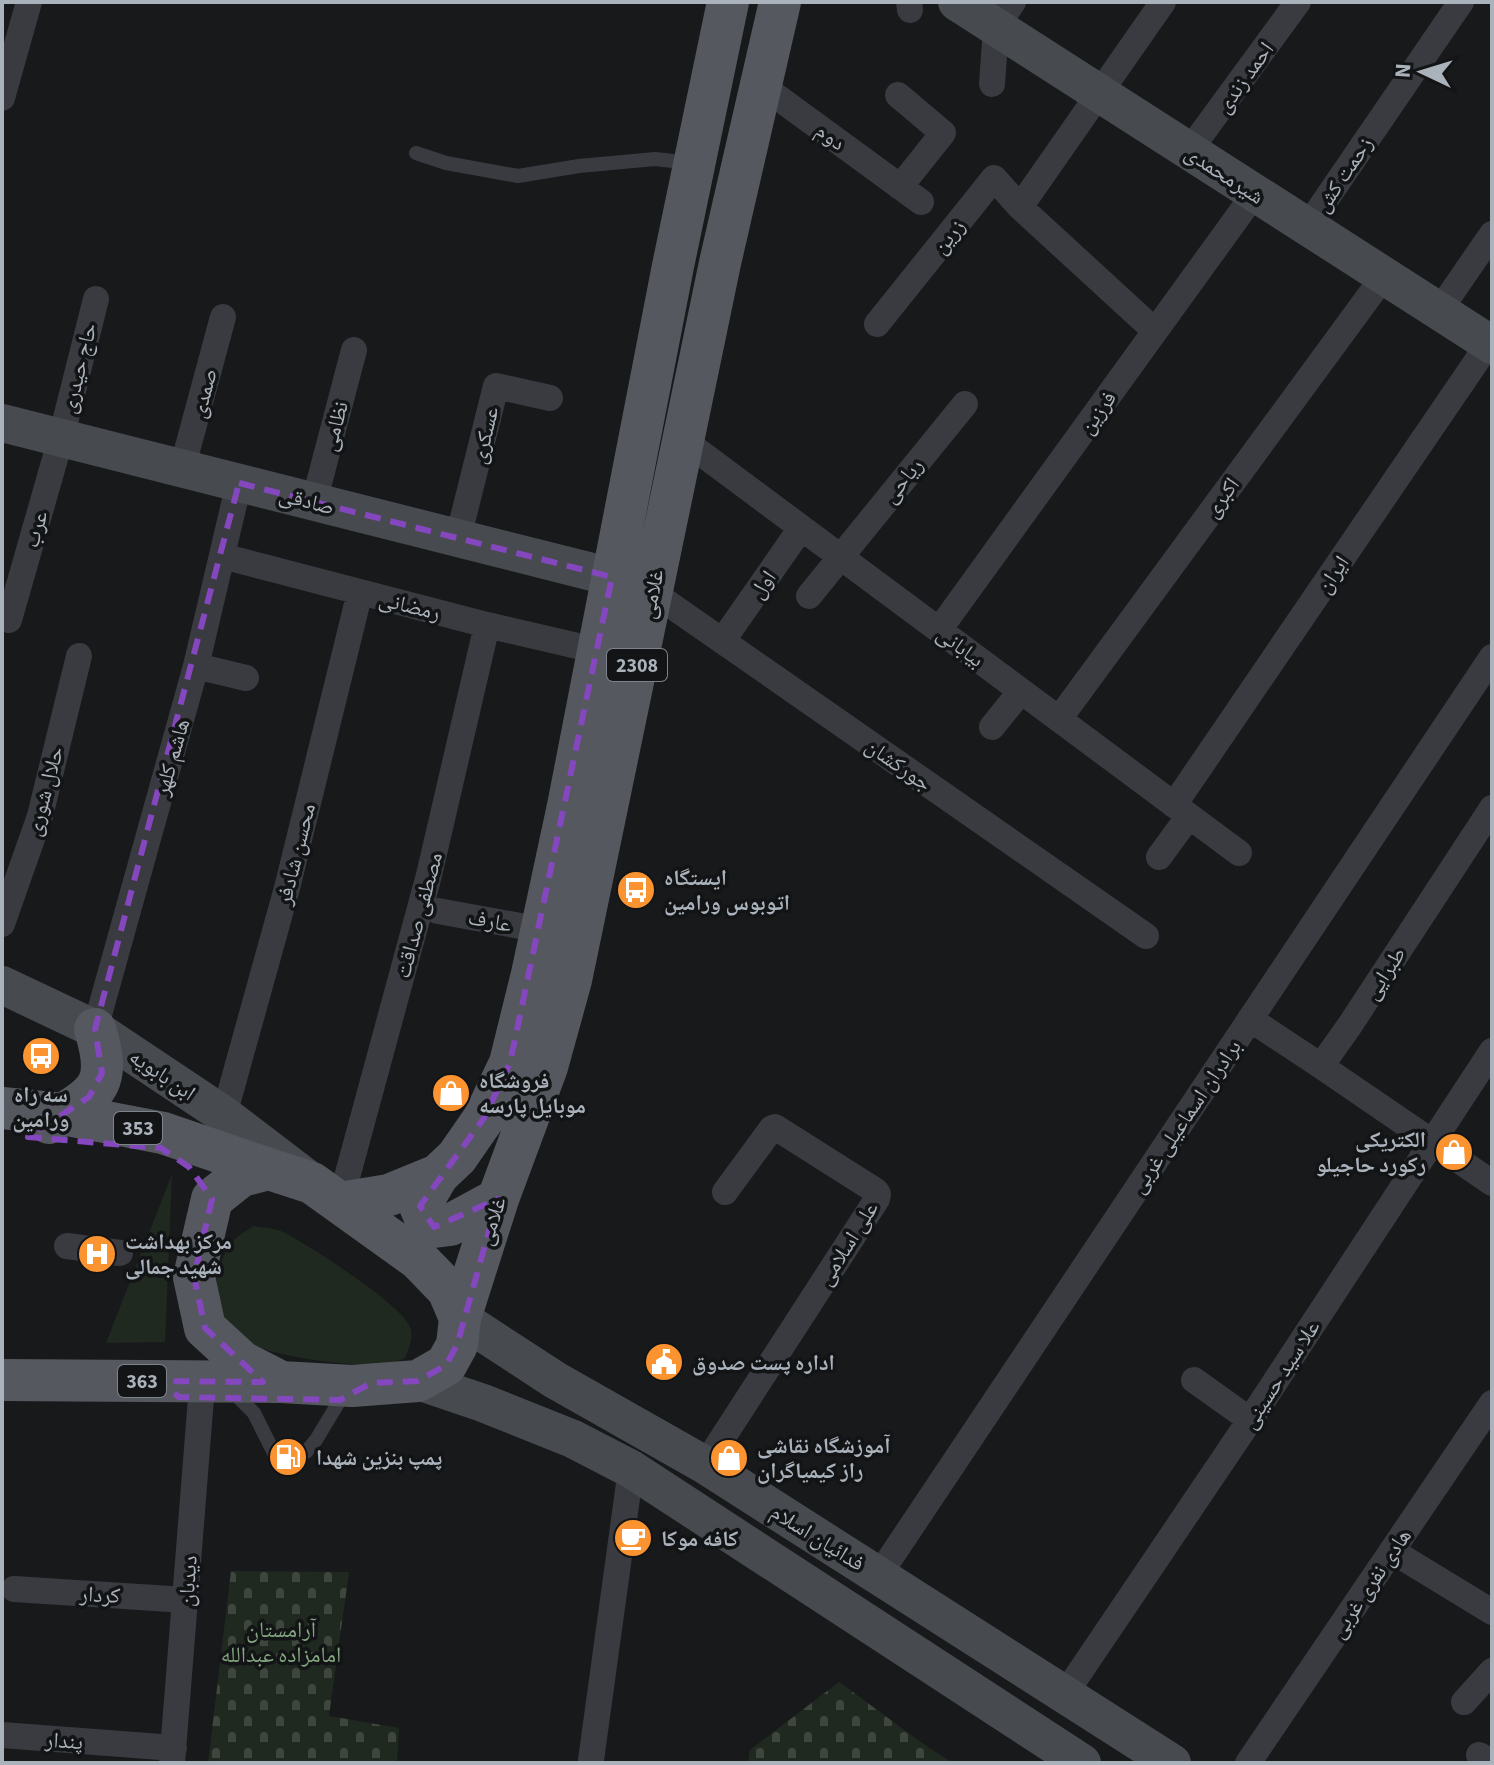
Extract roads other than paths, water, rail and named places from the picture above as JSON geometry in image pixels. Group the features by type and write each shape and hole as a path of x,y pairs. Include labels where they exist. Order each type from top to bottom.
{"main road":[{"name":"غلامی","path":"326,1193 389,1195 438,1175 457,1157 484,1118 510,1063 542,930 728,2"},
{"name":"غلامی","path":"460,1318 498,1199 547,1067 571,980 682,439 780,2"},
{"path":"11,1126 63,1114 94,1092 102,1073 102,1052 95,1029"},
{"name":"353","path":"63,1114 163,1133 269,1169"},
{"name":"353","path":"11,1126 161,1148 189,1167 212,1199"},
{"path":"269,1169 326,1193 418,1259 448,1290 460,1318 457,1345 446,1365 418,1381 356,1392 352,1386 281,1382 242,1362 205,1328 194,1277 212,1199 241,1176 269,1169"},
{"path":"438,1175 420,1206 425,1218 434,1227 450,1225 498,1199"},
{"name":"363","path":"2,1380 281,1382"}],"street":[{"path":"2,98 7,61 29,2"},
{"name":"شیرمحمدی","path":"957,2 1004,14 1100,93 1490,344"},
{"path":"1020,207 1163,2"},
{"name":"احمد زندی","path":"1189,151 1298,2"},
{"name":"زحمت کش","path":"1307,227 1461,2"},
{"path":"992,84 1004,14"},
{"name":"دوم","path":"761,85 910,195 943,133 898,95"},
{"name":"زرین","path":"877,324 994,178 1020,207 1155,331"},
{"name":"فرزین","path":"939,630 1255,193"},
{"path":"1439,311 1492,234"},
{"name":"اکبری","path":"1059,719 1384,276"},
{"name":"حاج حیدری","path":"61,438 96,299"},
{"name":"صمدی","path":"182,469 223,317"},
{"name":"ایران","path":"1182,810 1490,344"},
{"name":"نظامی","path":"314,502 354,350"},
{"name":"عسکری","path":"458,538 496,386 550,398"},
{"name":"ریاحی","path":"840,557 965,404"},
{"name":"صادقی","path":"2,423 612,577"},
{"name":"عرب","path":"9,620 61,438"},
{"name":"بیابانی","path":"682,439 1239,853"},
{"name":"هاشم کلهر","path":"95,1029 196,666 239,483"},
{"name":"اول","path":"723,640 801,528"},
{"name":"رمضانی","path":"222,556 599,651"},
{"path":"809,596 840,557"},
{"name":"محسن شادفر","path":"224,1115 287,888 360,592"},
{"name":"جورکشان","path":"652,592 1146,936"},
{"name":"مصطفی صداقت","path":"326,1193 429,875 487,625"},
{"name":"حلال شوری","path":"2,924 40,816 79,656"},
{"name":"برادران اسماعیلی غربی","path":"879,1575 1492,657"},
{"path":"196,666 246,678"},
{"path":"992,727 1021,691"},
{"name":"طبرایی","path":"1321,1066 1492,808"},
{"path":"1159,857 1182,810"},
{"name":"عارف","path":"438,911 542,930"},
{"name":"ابن بابویه","path":"2,985 95,1029 224,1115 326,1193"},
{"path":"1250,1019 1492,1183"},
{"name":"علا سید حسینی","path":"1065,1694 1250,1420 1492,1051"},
{"name":"علی اسلامی","path":"705,1465 878,1194 775,1127 725,1192"},
{"path":"67,1246 120,1253"},
{"name":"فدائیان اسلام","path":"460,1318 543,1372 705,1465 1172,1763"},
{"path":"1194,1380 1250,1420"},
{"path":"158,1381 179,1397 293,1403 356,1392"},
{"name":"فدائیان اسلام","path":"418,1381 573,1439 631,1469 1082,1763"},
{"name":"دیدبان","path":"173,1756 201,1398"},
{"name":"هادی نفری غربی","path":"1248,1763 1492,1403"},
{"path":"591,1760 631,1469"},
{"path":"1392,1551 1492,1612"},
{"name":"کردار","path":"14,1589 186,1600"},
{"path":"1464,1702 1492,1671"},
{"name":"پندار","path":"2,1735 173,1756"}],"lane":[{"path":"416,153 446,163 518,176 579,166 655,159 695,163"},
{"path":"241,1400 254,1413 273,1451 306,1452 356,1392"}],"place":[{"name":"ایستگاه اتوبوس ورامین","path":"636,890"},
{"name":"سه راه ورامین","path":"41,1056"},
{"name":"فروشگاه موبایل پارسه","path":"451,1093"},
{"name":"الکتریکی رکورد حاجیلو","path":"1454,1152"},
{"name":"مرکز بهداشت شهید جمالی","path":"97,1254"},
{"name":"اداره پست صدوق","path":"664,1362"},
{"name":"پمپ بنزین شهدا","path":"288,1457"},
{"name":"آموزشگاه نقاشی راز کیمیاگران","path":"729,1458"},
{"name":"کافه موکا","path":"633,1538"}],"park label":[{"name":"آرامستان امامزاده عبدالله","path":"281,1642"}]}
